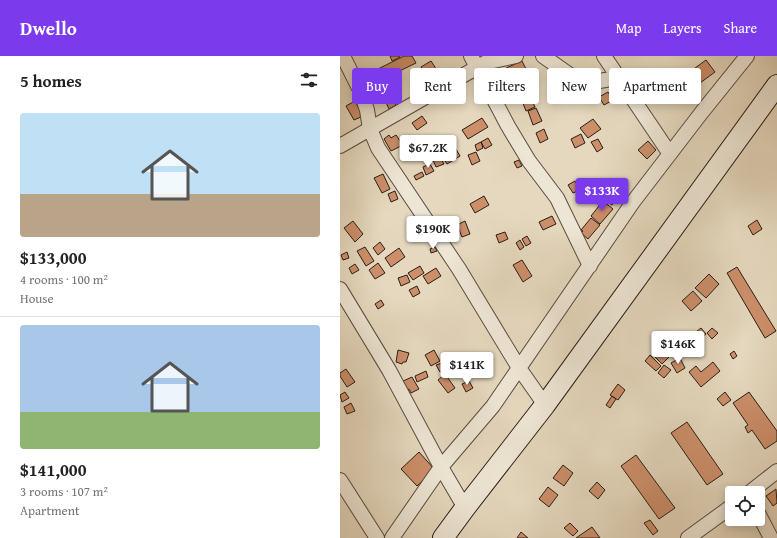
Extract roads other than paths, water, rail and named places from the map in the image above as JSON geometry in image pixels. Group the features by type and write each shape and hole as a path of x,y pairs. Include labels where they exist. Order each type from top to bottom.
{"main road":[{"path":"443,538 546,405 777,85"}],"street":[{"path":"343,56 361,92 367,110 370,129 378,148 459,269 519,368 546,405"},
{"path":"340,146 482,60 516,56"},
{"path":"543,56 577,80 593,82 609,79"},
{"path":"604,56 612,68"},
{"path":"392,538 441,467 493,406 633,202 747,56"},
{"path":"482,60 508,126 529,160 556,198 590,266"},
{"path":"636,104 670,154"},
{"path":"340,289 389,370 441,467 465,508"},
{"path":"758,486 777,471"},
{"path":"340,480 377,538"},
{"path":"688,538 725,511"},
{"path":"765,526 771,538"}]}
